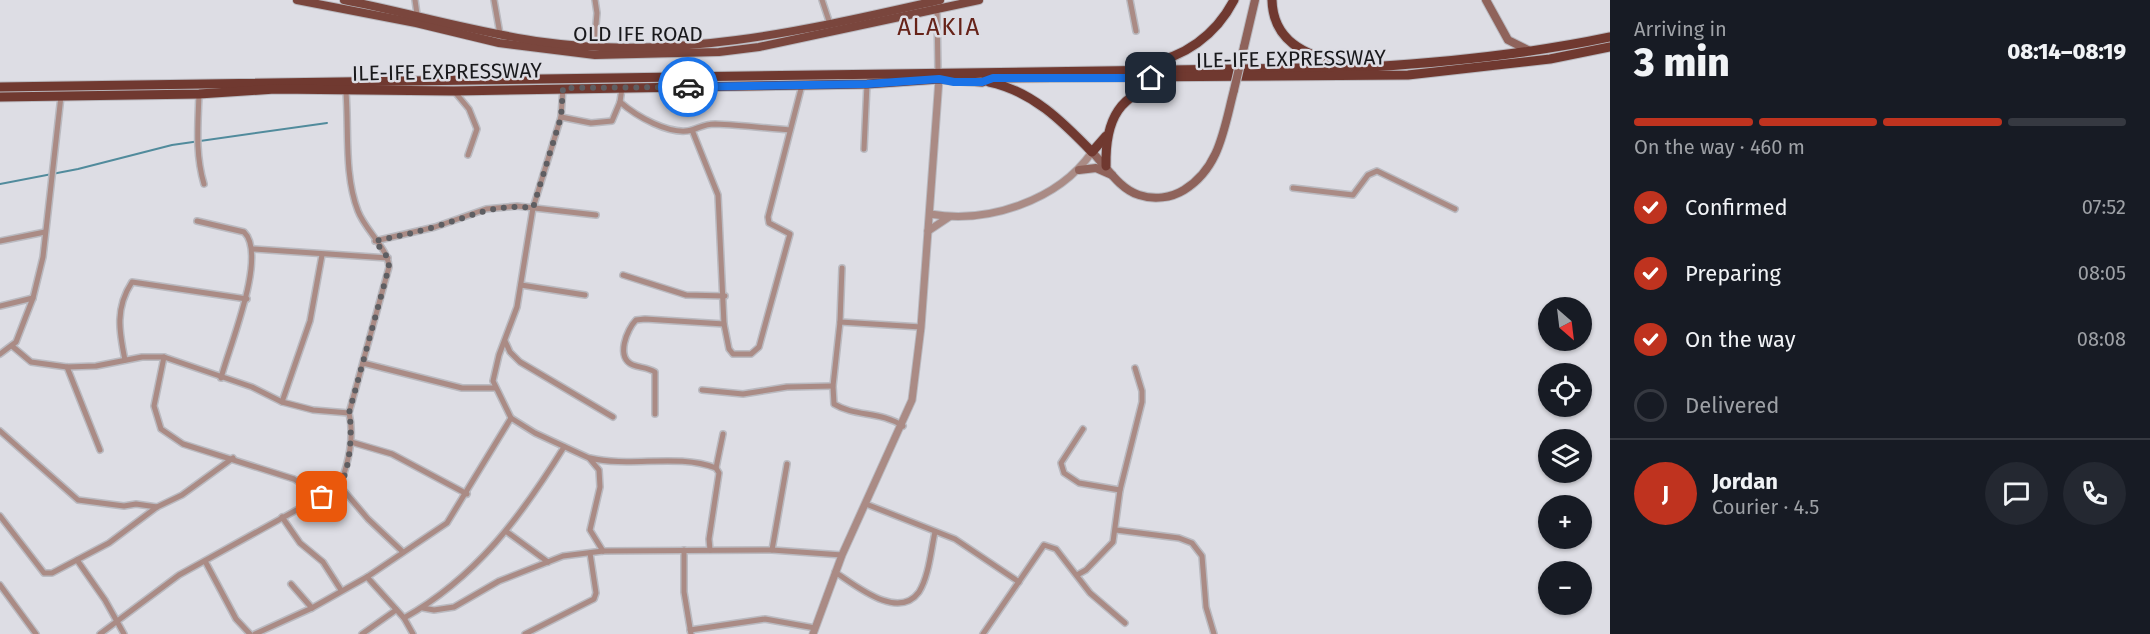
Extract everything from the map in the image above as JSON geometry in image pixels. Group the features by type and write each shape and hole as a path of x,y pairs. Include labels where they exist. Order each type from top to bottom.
{"highway":[{"path":"1103,69 1160,62 1184,52 1209,34 1234,0"},
{"path":"1272,0 1278,25 1301,52 1340,63 1369,67"},
{"name":"ILE-IFE EXPRESSWAY","path":"0,87 939,76 1103,69 1369,67 1444,62 1531,51 1610,37"},
{"name":"ILE-IFE EXPRESSWAY","path":"0,97 199,94 275,89 346,92 867,84 939,76 954,82 986,82 993,78 1408,75 1538,61 1610,47"},
{"path":"986,82 1014,90 1039,103 1064,123 1092,152 1106,136 1114,115 1142,89 1170,81 1196,78"},
{"path":"1106,136 1106,166"}],"main road":[{"name":"OLD IFE ROAD","path":"297,0 417,14 500,34 594,47 718,43 757,39 830,24 913,10 937,9 979,0"},
{"name":"OLD IFE ROAD","path":"344,0 369,9 500,43 595,56 719,52 759,47 913,10 940,0"},
{"path":"1092,152 1121,184 1139,195 1174,196 1205,173 1215,159 1255,0"},
{"path":"1486,0 1508,40 1531,51"},
{"path":"1079,170 1096,168 1114,176"}],"street":[{"path":"415,0 417,14"},
{"path":"494,0 500,34"},
{"path":"594,47 597,13 595,0"},
{"path":"822,0 830,24"},
{"path":"1130,0 1136,31"},
{"path":"684,550 684,592 691,632 765,619 814,631 842,555 878,473 903,426 914,391 930,214 939,76 937,9"},
{"path":"864,149 867,84"},
{"path":"692,130 718,195 725,296 724,324 729,349 733,354 751,354 759,347 790,234 769,223 768,217 802,85"},
{"path":"563,88 561,117 533,208 521,285 497,364 493,381 495,388 512,418 589,458 610,463 663,461 716,468"},
{"path":"561,117 591,123 612,121 620,102 622,88"},
{"path":"454,91 469,109 477,129 468,155"},
{"path":"100,634 179,575 340,486 351,442 352,425 349,413 389,267 388,258 375,241 358,211 348,168 346,92"},
{"path":"199,94 197,145 204,184"},
{"path":"0,354 12,346 33,298 43,257 61,96"},
{"path":"620,102 652,124 692,130 711,124 790,130"},
{"path":"930,214 966,217 1003,211 1028,201 1079,170 1092,152"},
{"path":"1293,188 1353,195 1368,176 1377,171 1455,209"},
{"path":"375,241 435,227 486,209 517,206 596,215"},
{"path":"928,231 949,217"},
{"path":"197,221 244,232 253,249 247,299 220,378"},
{"path":"0,241 45,232"},
{"path":"253,249 388,258"},
{"path":"282,402 310,321 322,255"},
{"path":"842,268 840,322 833,386 834,404 843,409 879,414 903,426"},
{"path":"623,274 686,295 725,296"},
{"path":"125,360 118,326 123,296 132,282 146,281 247,299"},
{"path":"521,285 585,296"},
{"path":"0,306 33,298"},
{"path":"655,414 655,372 645,366 633,365 623,354 630,325 636,320 724,324"},
{"path":"840,322 921,327"},
{"path":"505,341 510,352 520,362 613,417"},
{"path":"12,346 31,362 67,367 96,366 142,357 164,357 220,378 252,387 282,402 313,410 349,413"},
{"path":"164,357 154,406 161,429 183,444 234,458 294,479 322,497"},
{"path":"363,363 462,388 495,388"},
{"path":"67,367 100,450"},
{"path":"1077,574 1086,570 1113,542 1120,490 1142,402 1142,391 1136,368"},
{"path":"702,390 743,394 787,387 833,386"},
{"path":"205,561 237,619 252,634 312,608 367,577 447,523 512,418"},
{"path":"1083,429 1061,463 1064,473 1079,483 1120,490"},
{"path":"0,431 78,500 124,506 136,504 157,507"},
{"path":"710,550 709,539 719,473 716,468 723,434"},
{"path":"351,442 392,454 467,494"},
{"path":"404,618 423,608 488,554 532,499 564,447"},
{"path":"0,516 44,573 52,573 109,543 157,507 182,495 234,458"},
{"path":"589,458 599,470 600,487 590,530 603,551"},
{"path":"599,470 610,463"},
{"path":"771,550 787,464"},
{"path":"340,486 368,519 403,552"},
{"path":"866,504 955,539 1019,582"},
{"path":"282,517 300,543 323,562 341,590"},
{"path":"1116,530 1179,538 1192,543 1202,556 1206,607 1214,634"},
{"path":"507,532 548,562"},
{"path":"835,572 868,594 896,604 908,600 919,592 935,532"},
{"path":"983,634 1044,545 1056,549 1090,593 1125,623"},
{"path":"423,608 434,610 454,608 499,581 563,556 603,551 684,550 771,550 842,555"},
{"path":"525,634 594,599 596,594 590,553"},
{"path":"77,560 124,634"},
{"path":"367,577 404,618 413,634"},
{"path":"291,584 312,608"},
{"path":"0,585 36,634"},
{"path":"362,634 396,610"}],"waterway":[{"path":"0,184 78,169 172,145 327,123"}],"way so far":[{"path":"322,497 340,486 346,470 352,425 349,413 358,389 368,341 389,267 388,258 375,241 435,227 486,209 517,206 533,208 561,117 563,88 688,87"}],"district":[{"name":"ALAKIA","path":"939,27"}],"route":[{"path":"688,87 867,84 939,79 954,82 986,82 993,78 1151,78"}]}
